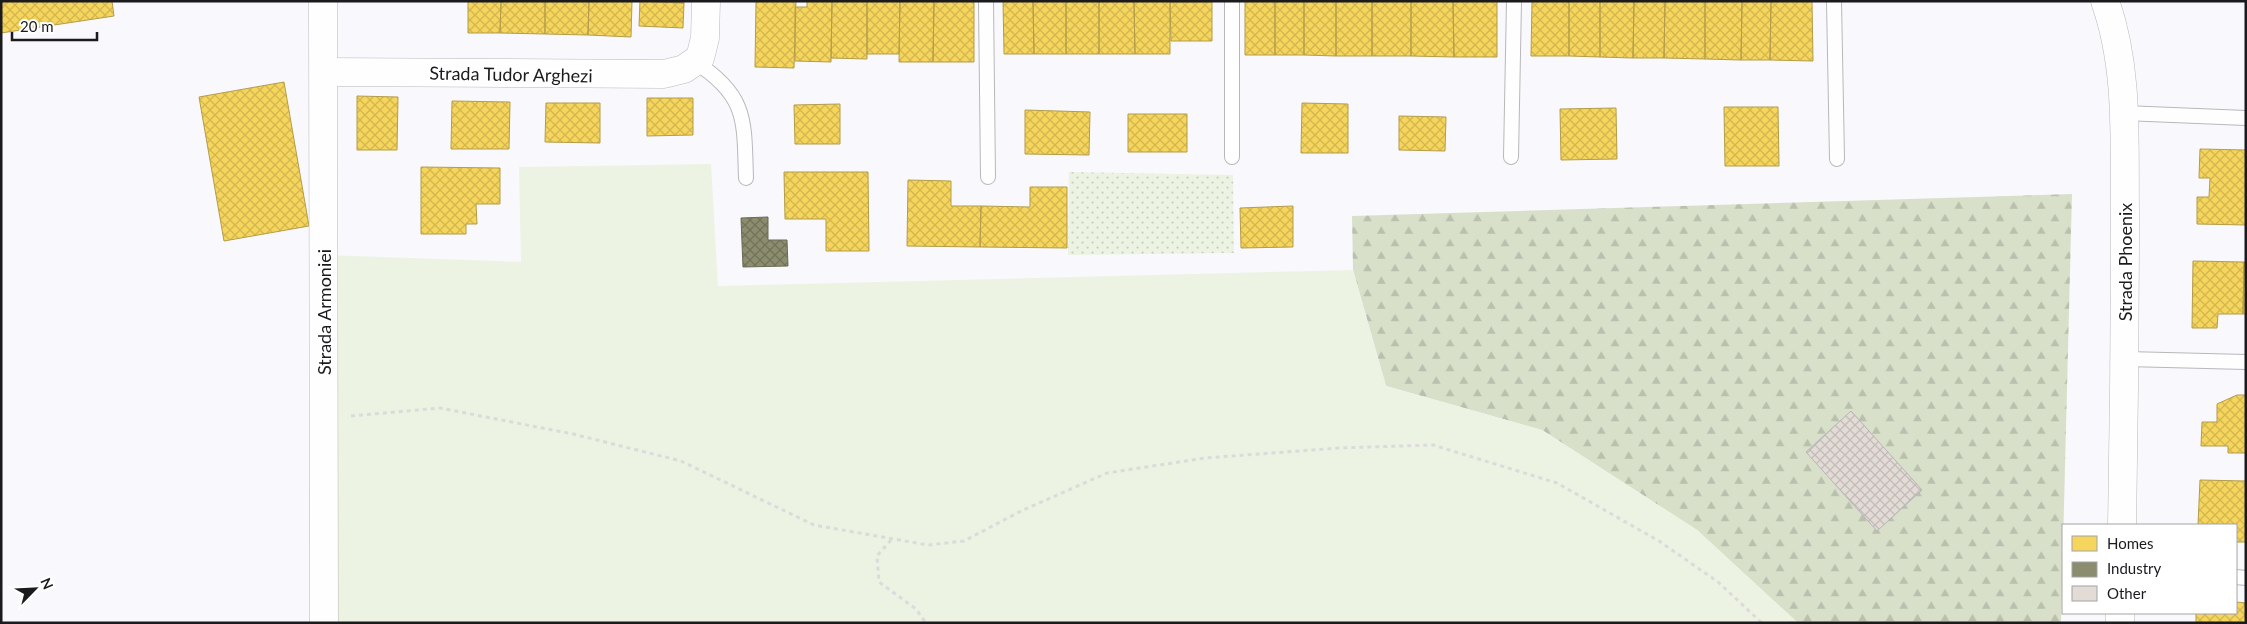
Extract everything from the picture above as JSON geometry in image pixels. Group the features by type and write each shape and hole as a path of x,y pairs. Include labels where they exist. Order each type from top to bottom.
{"street":[{"name":"Strada Armoniei","path":"323,1 324,623"},
{"path":"695,62 700,58 704,50 706,1"},
{"name":"Strada Phoenix","path":"2105,1 2119,48 2124,113 2126,359 2122,524"},
{"name":"Strada Tudor Arghezi","path":"324,72 648,76 684,69 695,62"}],"lane":[{"path":"986,1 988,177"},
{"path":"1232,1 1232,157"},
{"path":"1511,158 1514,1"},
{"path":"1834,1 1837,160"},
{"path":"695,62 708,70 728,89 741,110 744,124 746,178"},
{"path":"2124,113 2246,118"},
{"path":"2126,359 2246,362"}],"path":[{"path":"323,419 440,408 573,434 681,461 814,525 928,545 964,541 1020,511 1106,473 1205,458 1339,448 1433,445 1557,483 1667,546 1718,582 1762,623"},
{"path":"891,540 877,556 879,582 916,609 926,623"}],"green space":[{"path":"711,164 718,286 1353,270 1386,386 1542,430 1697,530 1798,623 326,623 324,255 521,262 519,167"},
{"path":"1069,172 1233,175 1234,253 1068,255"},
{"path":"2072,194 2064,524 2062,524 2061,623 1798,623 1697,530 1542,430 1386,386 1353,270 1352,216"}],"building: Homes":[{"path":"1,1 112,1 114,16 1,33"},
{"path":"468,1 501,1 500,33 468,33"},
{"path":"501,1 545,1 545,34 500,33"},
{"path":"545,1 589,1 588,35 545,34"},
{"path":"589,1 632,1 631,37 588,35"},
{"path":"640,1 684,3 683,28 639,26"},
{"path":"641,1 684,1 684,3"},
{"path":"756,1 796,1 794,68 755,67"},
{"path":"807,1 832,1 831,62 795,61 795,7 807,7"},
{"path":"832,1 867,1 867,59 831,58"},
{"path":"867,1 900,1 899,54 867,54"},
{"path":"900,1 934,1 933,62 899,62"},
{"path":"934,1 974,1 974,62 933,62"},
{"path":"1003,1 1033,1 1034,54 1004,54"},
{"path":"1033,1 1066,1 1066,54 1034,54"},
{"path":"1066,1 1099,1 1099,54 1066,54"},
{"path":"1099,1 1134,1 1135,54 1099,54"},
{"path":"1134,1 1170,1 1170,54 1135,54"},
{"path":"1245,1 1275,1 1275,55 1245,55"},
{"path":"1275,1 1304,1 1304,55 1275,55"},
{"path":"1304,1 1336,1 1336,56 1304,55"},
{"path":"1336,1 1372,1 1372,56 1336,56"},
{"path":"1372,1 1411,1 1411,56 1372,56"},
{"path":"1411,1 1453,1 1454,57 1411,56"},
{"path":"1453,1 1497,1 1497,57 1454,57"},
{"path":"1532,1 1569,1 1569,56 1531,56"},
{"path":"1569,1 1600,1 1600,57 1569,56"},
{"path":"1600,1 1634,1 1633,58 1600,57"},
{"path":"1634,1 1665,1 1664,58 1633,58"},
{"path":"1665,1 1705,1 1705,59 1664,58"},
{"path":"1705,1 1742,1 1741,60 1705,59"},
{"path":"1742,1 1771,1 1770,60 1741,60"},
{"path":"1771,1 1812,1 1813,61 1770,60"},
{"path":"1170,2 1212,2 1212,41 1171,41"},
{"path":"284,82 309,226 224,241 199,97"},
{"path":"357,96 398,97 397,150 357,150"},
{"path":"647,98 693,98 693,135 647,136"},
{"path":"452,101 510,102 509,149 451,149"},
{"path":"546,103 600,103 600,143 545,142"},
{"path":"1302,103 1348,104 1348,153 1301,153"},
{"path":"840,104 840,144 795,144 794,105"},
{"path":"1724,107 1778,107 1779,166 1725,166"},
{"path":"1616,108 1617,159 1561,160 1560,109"},
{"path":"1025,110 1090,112 1089,155 1025,154"},
{"path":"1128,114 1187,114 1187,152 1128,152"},
{"path":"1399,116 1446,117 1445,151 1399,150"},
{"path":"2200,149 2246,150 2246,225 2197,224 2197,197 2209,197 2210,178 2199,178"},
{"path":"421,167 500,168 500,204 476,204 477,224 466,224 466,234 421,234"},
{"path":"784,172 868,172 869,251 826,251 826,219 785,219"},
{"path":"908,180 951,181 951,206 981,206 980,247 907,246"},
{"path":"1030,187 1067,187 1067,248 980,247 981,206 1030,207"},
{"path":"1293,206 1293,247 1241,248 1240,208"},
{"path":"2193,261 2244,262 2243,314 2218,314 2217,328 2192,328"},
{"path":"2244,262 2246,262 2246,314 2243,314"},
{"path":"2237,395 2246,395 2246,453 2228,453 2228,446 2201,446 2202,422 2217,422 2217,404"},
{"path":"2200,480 2246,481 2246,542 2237,542 2237,524 2198,524"},
{"path":"2237,602 2246,603 2246,623 2196,623 2196,614 2237,614"}],"building: Industry":[{"path":"768,217 768,240 787,240 788,266 743,267 741,218"}],"building: Other":[{"path":"1851,411 1922,490 1877,531 1806,452"}]}
